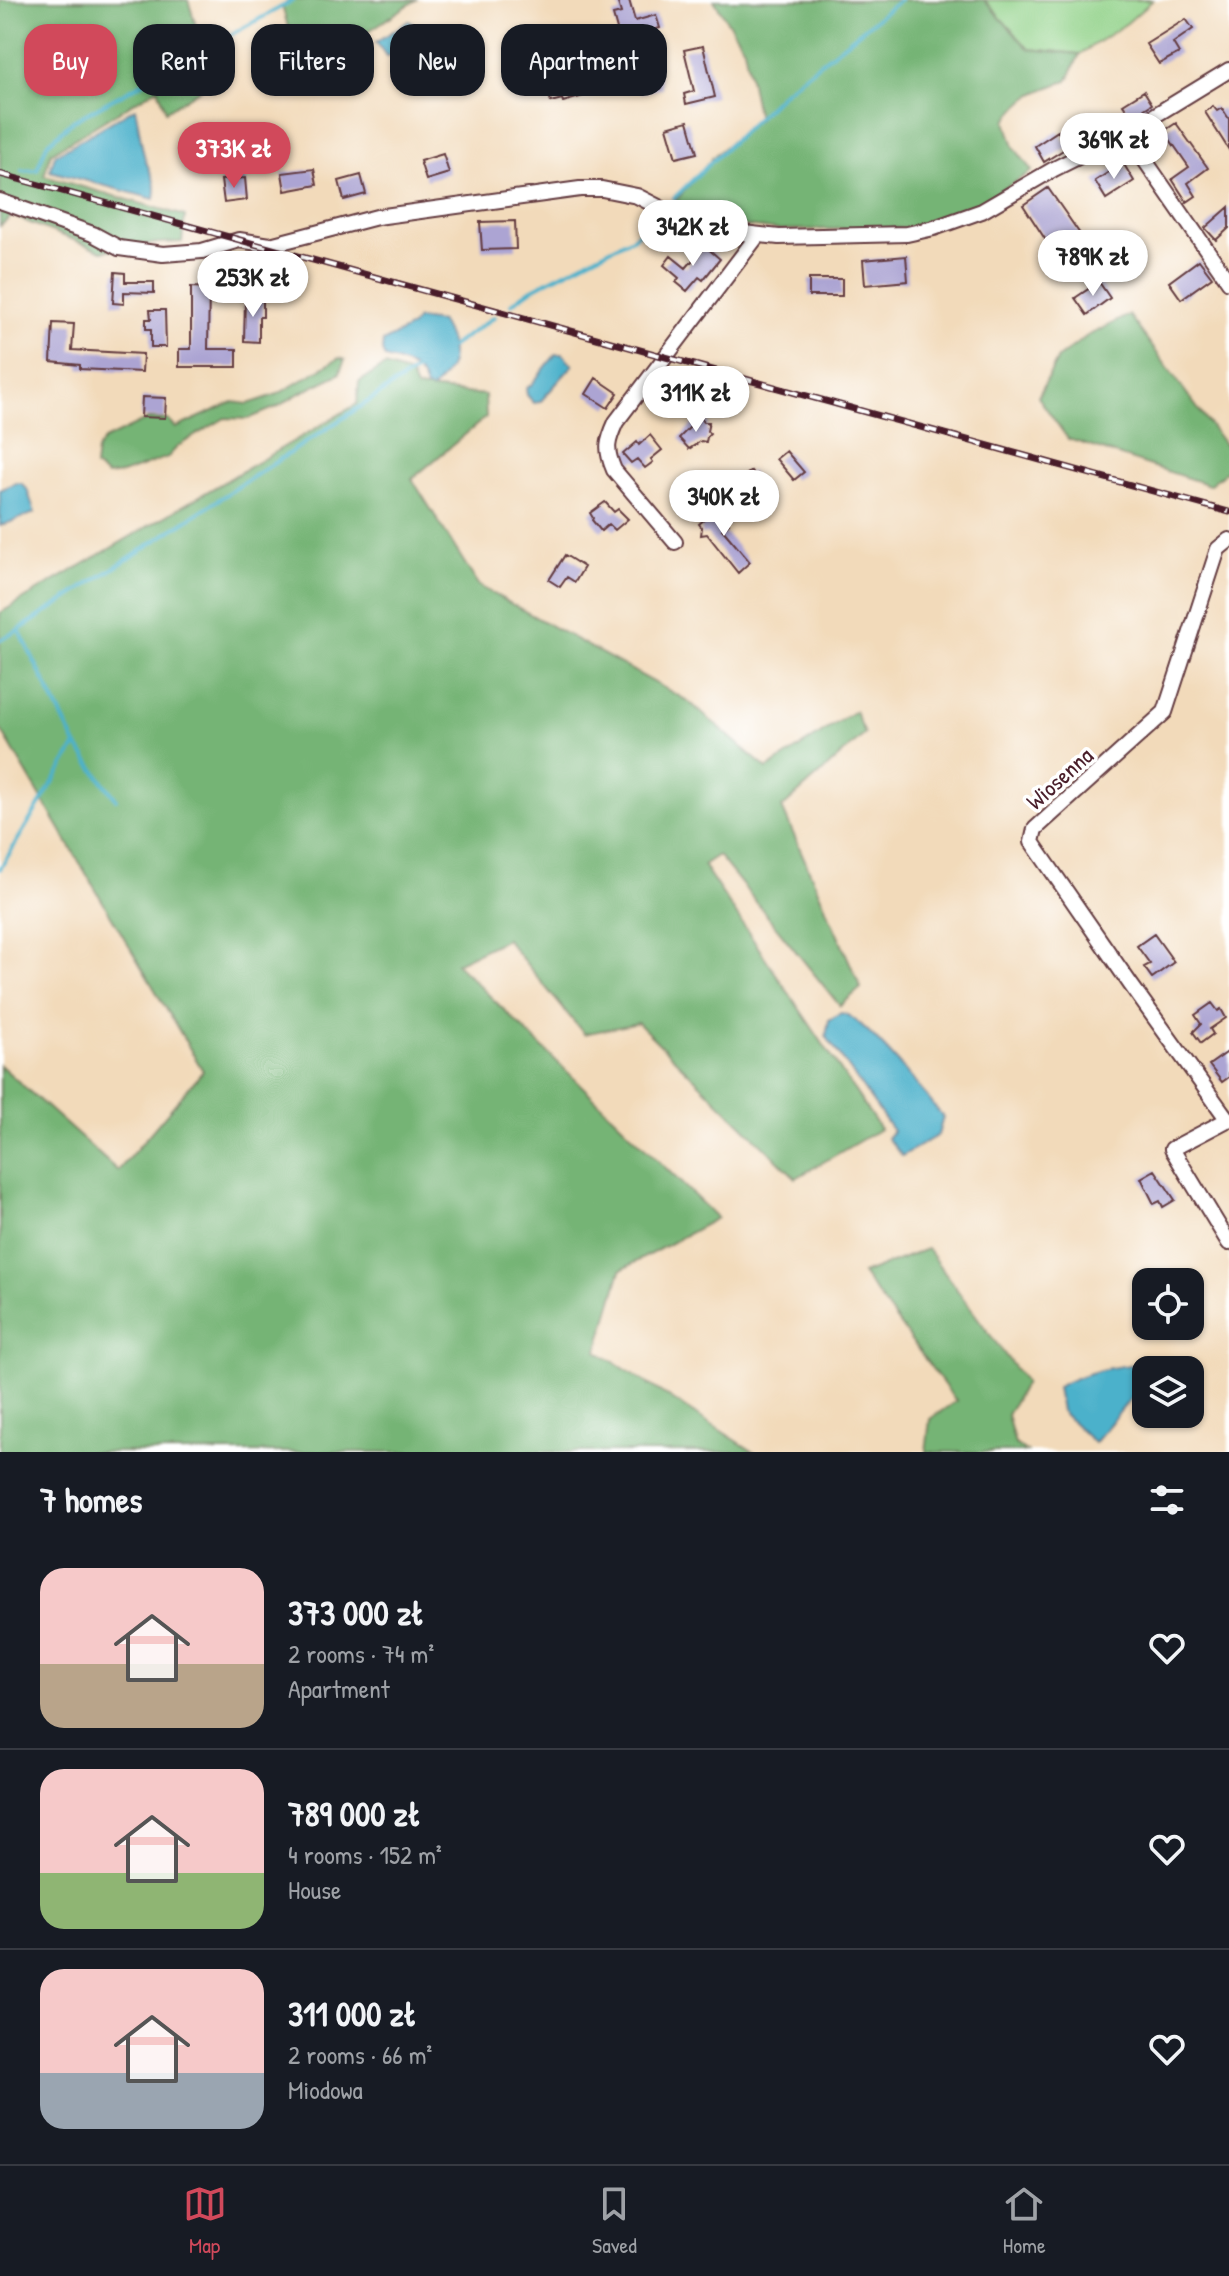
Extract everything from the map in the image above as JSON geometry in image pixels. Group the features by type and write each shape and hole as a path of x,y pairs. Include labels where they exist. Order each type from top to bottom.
{"street":[{"path":"0,201 93,234 119,248 163,254 202,251 239,240 270,245 377,217 580,189 602,189 637,196 688,222 758,235 907,234 982,211 1054,169 1126,133 1229,70"},
{"path":"1126,133 1229,282"},
{"path":"675,542 614,470 608,441 616,422 758,235"},
{"name":"Wiosenna","path":"1229,540 1218,549 1165,712 1035,829 1032,842 1229,1119"},
{"path":"1229,1119 1172,1149 1229,1243"}],"green space":[{"path":"0,0 188,0 195,24 133,24 133,96 145,96 51,153 44,176 185,216 182,242 102,251 12,216 0,226"},
{"path":"290,0 416,0 374,27 374,24 287,24 282,6"},
{"path":"714,0 984,0 1029,49 1080,54 1067,81 1032,95 1006,121 1014,147 1032,171 957,215 907,228 778,230 712,222 690,214 674,203 715,155 758,119 744,48"},
{"path":"984,0 1153,0 1127,23 1080,54 1029,49"},
{"path":"161,96 190,96 166,111"},
{"path":"1129,315 1229,451 1229,469 1209,485 1068,439 1038,397 1058,358 1087,336"},
{"path":"339,358 345,360 339,374 248,419 225,418 178,446 168,457 122,474 107,476 95,467 97,450 104,440 148,419 168,420 176,428 233,402 248,404 278,394"},
{"path":"385,366 410,374 416,388 485,395 486,417 412,479 479,586 688,701 767,769 855,711 865,734 782,808 861,988 840,1006 718,855 703,865 880,1129 796,1178 638,1023 584,1034 506,939 456,963 717,1218 621,1270 597,1351 754,1452 0,1452 0,1065 118,1171 203,1071 0,728 0,613 357,404 359,382"},
{"path":"927,1249 1025,1382 1007,1415 1015,1444 1027,1452 926,1452 930,1419 956,1401 862,1274"}],"water":[{"path":"390,33 390,55 387,57 376,42"},
{"path":"135,108 144,155 154,181 154,199 50,171 55,155"},
{"path":"417,319 441,322 452,350 446,373 432,389 426,388 416,371 385,358 382,351 383,342 411,327"},
{"path":"556,354 563,354 573,365 540,402 534,403 526,389"},
{"path":"16,483 27,489 35,513 0,526 0,490"},
{"path":"841,1013 851,1017 878,1041 943,1117 938,1135 902,1156 887,1138 893,1131 826,1036 829,1020"},
{"path":"1132,1365 1132,1397 1094,1443 1061,1411 1057,1387 1077,1377"}],"building":[{"path":"617,0 629,0 635,21 656,15 659,24 615,24 613,15 621,13"},
{"path":"1186,19 1193,29 1173,43 1179,53 1159,64 1146,44"},
{"path":"703,46 715,97 686,104 684,94 694,91 684,50"},
{"path":"1144,91 1152,104 1132,117 1123,104"},
{"path":"550,96 583,96 563,102 562,99 551,102"},
{"path":"1213,106 1217,111 1222,108 1229,119 1229,150 1205,112"},
{"path":"688,121 697,153 676,158 667,127"},
{"path":"1176,123 1208,168 1188,183 1196,196 1187,202 1172,179 1189,167 1164,131"},
{"path":"1058,131 1068,147 1044,162 1035,146"},
{"path":"443,154 449,173 426,180 420,161"},
{"path":"1123,163 1134,181 1106,199 1095,181"},
{"path":"314,169 317,185 285,191 282,173"},
{"path":"361,175 366,194 344,200 339,181"},
{"path":"245,178 247,200 224,203 221,180"},
{"path":"1048,188 1080,234 1073,239 1079,249 1060,262 1023,205"},
{"path":"1229,207 1229,228 1216,240 1205,228"},
{"path":"515,221 516,249 482,250 480,222"},
{"path":"705,246 720,259 703,280 699,277 687,291 676,282 679,278 664,265 671,256 686,268"},
{"path":"906,256 908,281 865,285 863,260"},
{"path":"1199,260 1212,277 1181,299 1169,282"},
{"path":"115,272 125,273 125,282 154,282 154,293 124,292 124,304 113,303"},
{"path":"809,279 842,279 842,296 809,296"},
{"path":"1099,282 1110,298 1087,315 1075,298"},
{"path":"191,287 209,288 208,349 237,349 237,367 179,367 179,349 191,349"},
{"path":"245,299 263,299 259,342 244,341"},
{"path":"150,310 165,310 166,347 151,347 151,329 146,329 146,319 151,319"},
{"path":"53,323 74,324 72,350 143,354 142,372 80,369 80,365 51,362"},
{"path":"596,378 618,393 608,408 586,394"},
{"path":"142,397 166,398 165,418 141,417"},
{"path":"700,417 704,422 709,422 707,431 710,434 706,442 701,441 689,449 679,438"},
{"path":"650,435 662,450 645,468 637,459 631,463 623,454"},
{"path":"786,451 804,472 794,480 776,459"},
{"path":"751,471 768,492 758,501 740,480"},
{"path":"605,502 614,512 618,509 628,519 615,530 609,524 601,531 592,520 590,513"},
{"path":"725,505 733,515 722,529 750,562 738,573 707,534 701,535 699,524"},
{"path":"565,555 584,567 575,582 567,577 560,587 549,580"},
{"path":"1154,934 1174,962 1152,978 1144,967 1150,964 1137,946"},
{"path":"1212,1003 1218,1011 1221,1009 1226,1018 1210,1029 1213,1034 1201,1043 1193,1032 1201,1024 1195,1015"},
{"path":"1229,1051 1229,1077 1222,1082 1209,1065"},
{"path":"1155,1170 1175,1200 1163,1207 1160,1201 1154,1204 1141,1178"}],"waterway":[{"path":"22,171 37,170 47,144 73,121 294,0"},
{"path":"674,198 786,90 900,0"},
{"path":"511,304 532,289 634,237 652,220"},
{"path":"448,349 494,317"},
{"path":"0,640 421,367"},
{"path":"19,630 76,745 116,799"},
{"path":"0,869 76,745"}],"railway":[{"path":"0,174 1229,512"}]}
